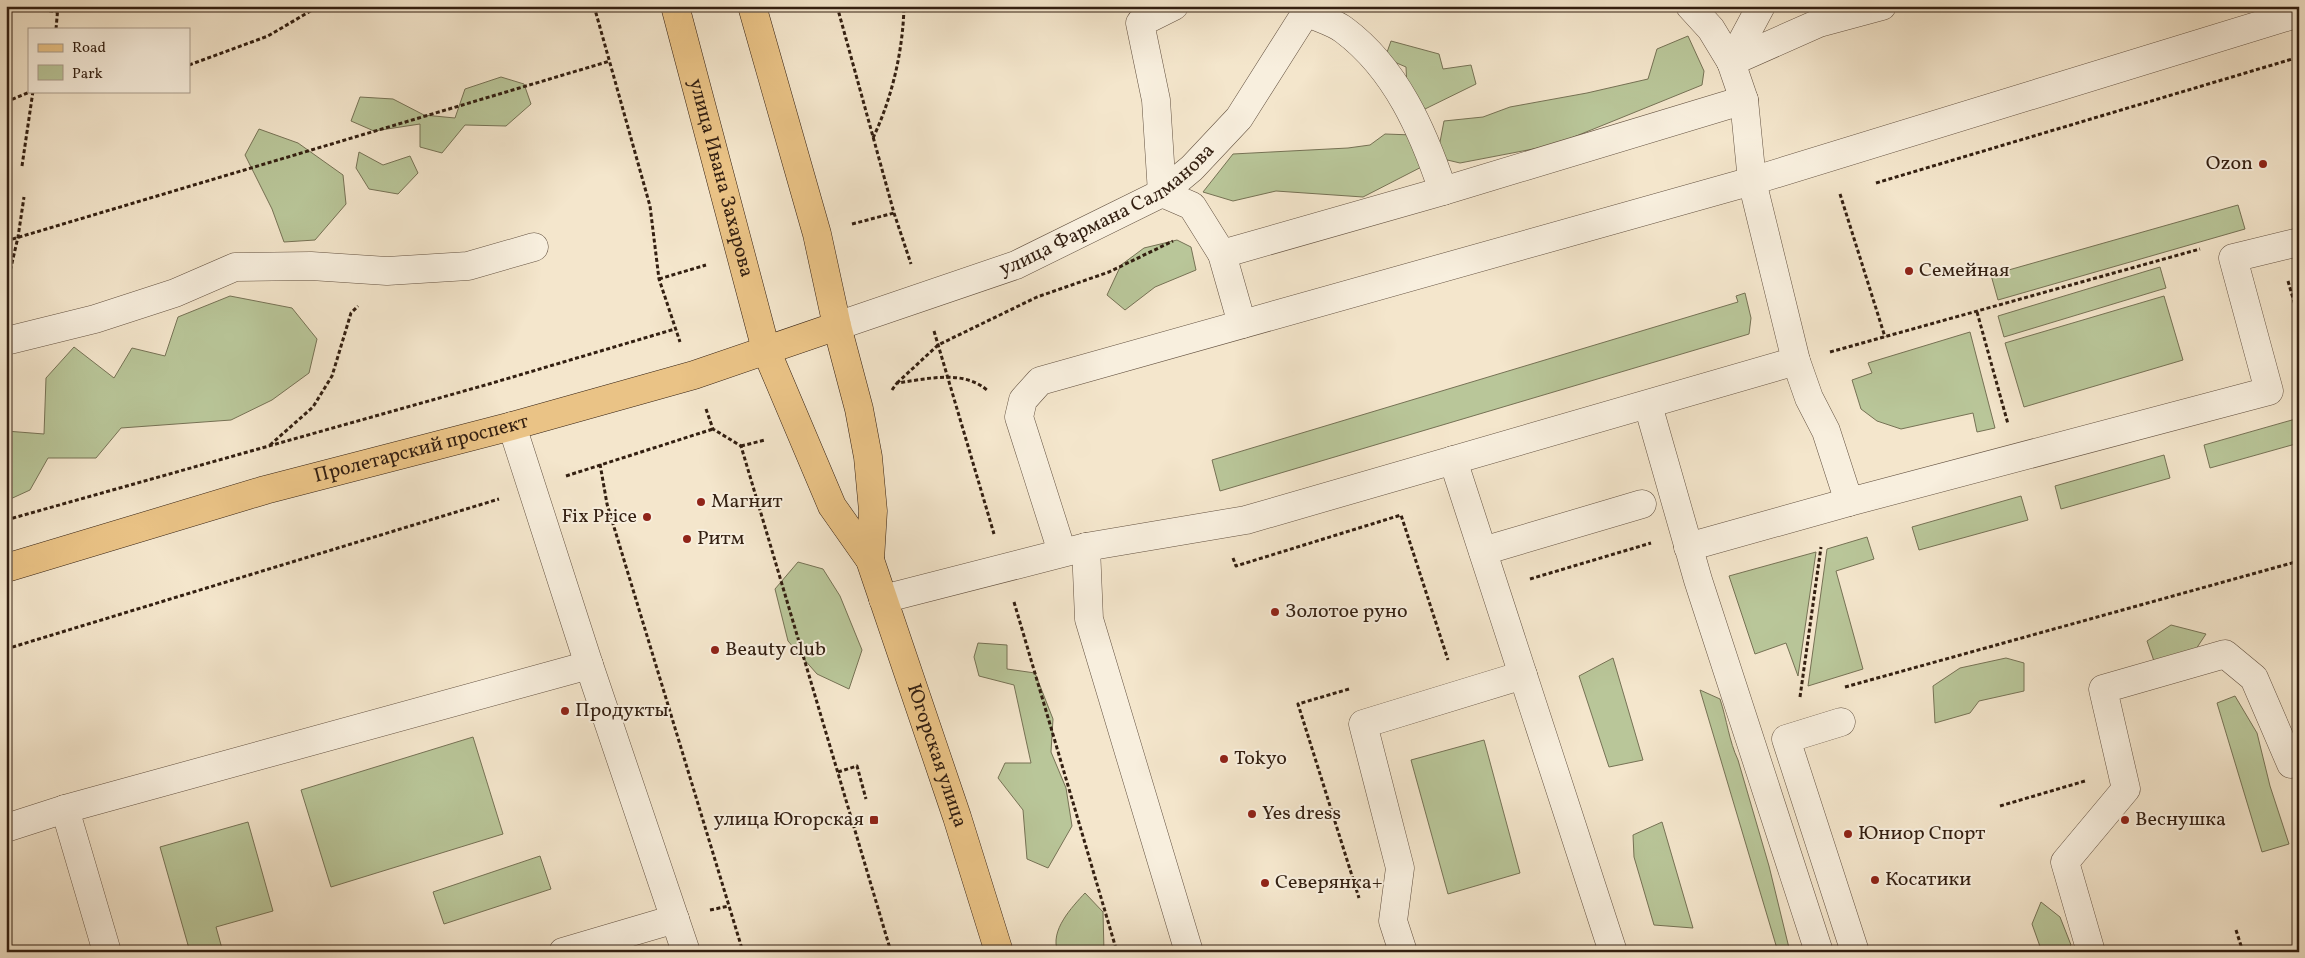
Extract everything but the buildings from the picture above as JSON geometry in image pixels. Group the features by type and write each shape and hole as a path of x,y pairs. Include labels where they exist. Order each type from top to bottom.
{"main road":[{"name":"улица Ивана Захарова","path":"675,6 766,350"},
{"path":"752,6 817,234 837,326"},
{"name":"Пролетарский проспект","path":"6,568 265,490 512,426 694,375 837,326"},
{"name":"Югорская улица","path":"837,326 859,408 868,457 872,511 870,560"},
{"name":"Югорская улица","path":"766,350 832,506 870,560 957,817 999,952"}],"street":[{"path":"1174,6 1140,23 1156,100 1162,193 1192,206 1222,254 1242,324"},
{"path":"1690,6 1711,29 1730,62 1744,100 1752,181 1796,361 1809,398 1826,431 1837,505"},
{"path":"1730,62 1761,6"},
{"path":"1730,62 1818,23 1882,6"},
{"name":"улица Фармана Салманова","path":"837,326 1016,264 1162,193 1192,168 1239,118 1308,9"},
{"path":"1308,9 1343,29 1378,64 1400,92 1431,154 1443,191"},
{"path":"1189,952 1089,619 1074,550 1019,417 1023,400 1040,381 1752,181 2299,13"},
{"path":"1222,254 1443,191 1744,100"},
{"path":"1686,540 1837,505 2269,392 2233,258 2299,242"},
{"path":"6,341 95,319 157,299 235,267 311,266 387,271 468,266 534,247"},
{"path":"883,599 1074,550 1246,520 1648,406 1796,361"},
{"path":"1648,406 1686,540 1819,952"},
{"path":"512,426 589,665 686,952"},
{"path":"1453,460 1613,952"},
{"path":"1483,551 1642,504"},
{"path":"2091,952 2065,862 2126,789 2103,689 2225,654 2254,678 2291,764 2299,762"},
{"path":"6,828 589,665"},
{"path":"1403,952 1394,921 1400,868 1363,724 1524,676"},
{"path":"1841,722 1786,738 1854,952"},
{"path":"65,810 107,952"},
{"path":"563,952 675,919"}],"path":[{"path":"17,6 58,12"},
{"path":"56,28 58,6"},
{"path":"190,65 268,36 319,6"},
{"path":"391,6 397,6"},
{"path":"594,6 650,206 659,279"},
{"path":"837,6 894,213 938,345 1117,952"},
{"path":"873,139 885,113 895,77 904,6"},
{"path":"1868,185 2299,57"},
{"path":"6,240 610,61"},
{"path":"6,102 31,92"},
{"path":"22,166 33,92"},
{"path":"1831,197 1849,191"},
{"path":"1840,194 1884,337"},
{"path":"6,289 18,237 24,196"},
{"path":"897,383 938,345 1037,297 1108,272 1174,241 1222,254"},
{"path":"1796,361 2204,248"},
{"path":"270,445 313,406 332,376 352,313 387,271"},
{"path":"2287,277 2299,319"},
{"path":"1976,312 2018,458"},
{"path":"6,520 675,329"},
{"path":"946,377 979,382 1019,417"},
{"path":"6,649 532,488 600,464 713,429 741,446 891,952"},
{"path":"600,464 607,504 743,952"},
{"path":"1786,738 1800,699 1837,505"},
{"path":"1236,566 1401,515 1460,696"},
{"path":"1495,589 1686,540"},
{"path":"1838,688 2299,561"},
{"path":"838,772 857,766 866,799"},
{"path":"2000,806 2122,770"},
{"path":"2236,930 2243,952"}],"green space":[{"path":"1688,36 1704,71 1702,85 1554,145 1460,163 1439,158 1363,197 1276,191 1233,201 1203,192 1233,154 1348,148 1370,145 1385,134 1413,135 1424,153 1440,142 1444,121 1483,117 1510,107 1587,93 1648,79 1657,49"},
{"path":"1391,41 1439,54 1443,69 1471,65 1476,84 1425,109 1407,88 1406,67 1385,58"},
{"path":"501,77 524,84 531,104 506,126 465,125 442,153 420,147 420,124 374,131 351,121 360,97 393,99 424,115 455,118 465,89"},
{"path":"259,129 298,143 343,175 346,204 315,240 284,242 272,209 245,155"},
{"path":"359,152 383,165 410,156 418,173 398,194 369,189 356,168"},
{"path":"2238,205 2245,229 1998,300 1991,275"},
{"path":"1177,240 1191,247 1196,270 1155,287 1125,310 1107,295 1121,265 1144,248"},
{"path":"2160,267 2166,288 2004,337 1998,316"},
{"path":"1745,293 1751,318 1749,334 1220,491 1212,460 1738,302 1736,296"},
{"path":"230,296 292,308 317,339 309,373 272,400 231,420 121,428 96,458 48,458 30,490 6,501 6,431 44,434 46,378 74,347 114,378 132,348 165,356 178,317"},
{"path":"2164,296 2183,360 2024,407 2005,343"},
{"path":"1970,332 1995,428 1977,432 1973,413 1901,429 1877,421 1861,409 1852,380 1872,373 1868,363"},
{"path":"2299,418 2299,443 2210,468 2204,445"},
{"path":"2164,455 2170,478 2061,509 2055,486"},
{"path":"2021,496 2028,520 1919,550 1912,527"},
{"path":"1867,537 1874,559 1836,571 1863,669 1808,686 1827,549"},
{"path":"1816,552 1798,676 1786,643 1755,654 1729,576"},
{"path":"798,562 823,569 840,596 862,650 849,689 817,674 788,641 775,589"},
{"path":"2171,625 2206,634 2192,655 2155,664 2147,641"},
{"path":"978,643 1007,645 1007,669 1035,673 1053,719 1051,752 1066,788 1072,826 1048,868 1027,859 1023,810 998,778 1005,763 1031,763 1014,685 979,676 974,657"},
{"path":"1613,658 1643,760 1609,767 1579,676"},
{"path":"2006,658 2024,663 2024,691 1979,701 1970,713 1935,723 1933,686 1960,668"},
{"path":"1700,690 1720,699 1769,866 1790,952 1778,952"},
{"path":"2235,696 2257,733 2270,786 2289,844 2262,852 2217,703"},
{"path":"473,737 503,834 331,887 301,790"},
{"path":"1484,740 1520,873 1448,894 1411,760"},
{"path":"248,822 273,911 216,927 223,952 190,952 160,847"},
{"path":"1662,822 1693,928 1654,925 1634,857 1633,835"},
{"path":"540,856 551,889 444,924 433,892"},
{"path":"1085,893 1103,912 1104,952 1058,952 1056,944 1059,928 1068,912"},
{"path":"2041,902 2060,917 2071,945 2065,952 2042,952 2032,924"}],"place":[{"name":"Ozon","path":"2263,164"},
{"name":"Семейная","path":"1909,271"},
{"name":"Магнит","path":"701,502"},
{"name":"Fix Price","path":"647,517"},
{"name":"Ритм","path":"687,539"},
{"name":"Золотое руно","path":"1275,612"},
{"name":"Beauty club","path":"715,650"},
{"name":"Продукты","path":"565,711"},
{"name":"Tokyo","path":"1224,759"},
{"name":"Yes dress","path":"1252,814"},
{"name":"улица Югорская","path":"874,820"},
{"name":"Веснушка","path":"2125,820"},
{"name":"Юниор Спорт","path":"1848,834"},
{"name":"Косатики","path":"1875,880"},
{"name":"Северянка+","path":"1265,883"}]}
